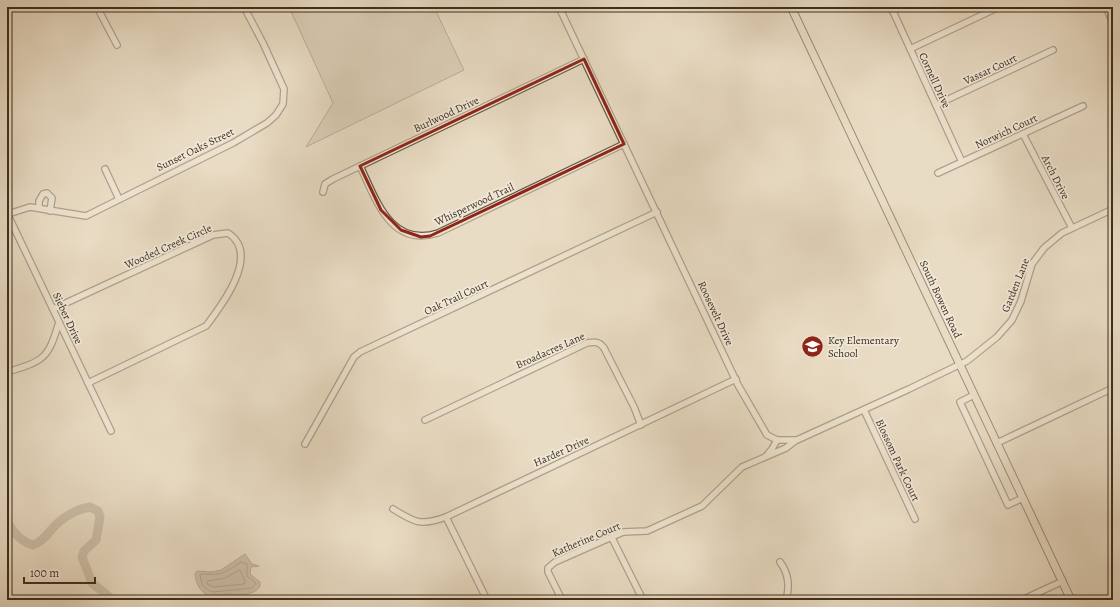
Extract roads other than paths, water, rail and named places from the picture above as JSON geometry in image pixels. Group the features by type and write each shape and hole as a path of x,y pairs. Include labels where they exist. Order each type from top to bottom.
{"main road":[{"name":"South Bowen Road","path":"792,7 1071,600"}],"street":[{"path":"97,7 117,45"},
{"name":"Sunset Oaks Street","path":"7,214 26,208 39,208 86,216 233,143 267,123 280,110 284,99 284,89 263,43 244,7"},
{"name":"Roosevelt Drive","path":"559,7 736,379 763,430 777,440"},
{"name":"Cornell Drive","path":"891,7 962,162"},
{"path":"910,49 999,7"},
{"path":"1106,7 1113,23"},
{"name":"Vassar Court","path":"936,105 1053,50"},
{"name":"Burlwood Drive","path":"323,192 325,184 360,166 584,59"},
{"name":"Norwich Court","path":"938,173 1083,106"},
{"name":"Arch Drive","path":"1023,134 1072,228"},
{"name":"Whisperwood Trail","path":"360,166 388,220 401,230 421,237 438,233 624,144"},
{"path":"105,169 120,199"},
{"path":"39,208 39,201 43,194 47,193 52,198 50,211"},
{"name":"Garden Lane","path":"960,365 987,346 1005,329 1018,309 1030,270 1037,256 1053,240 1072,228 1113,209"},
{"name":"Oak Trail Court","path":"305,444 354,357 360,352 657,212"},
{"name":"Sieber Drive","path":"7,214 111,431"},
{"name":"Wooded Creek Circle","path":"53,309 213,235 228,233 236,238 241,255 235,281 219,309 206,326 88,383"},
{"path":"7,372 28,366 45,356 52,345 59,322"},
{"name":"Broadacres Lane","path":"425,420 587,343 594,342 601,343 604,348 634,407 641,425"},
{"path":"777,440 796,440 960,365"},
{"name":"Harder Drive","path":"393,508 410,520 418,523 432,522 446,517 492,493 641,425 736,379"},
{"path":"996,443 1113,388"},
{"path":"974,395 960,402 1008,505 1023,498"},
{"name":"Blossom Park Court","path":"864,410 915,519"},
{"name":"Katherine Court","path":"765,456 772,449 777,440"},
{"name":"Katherine Court","path":"562,600 548,568 555,562 623,532 647,531 702,506 742,467 786,448 796,440"},
{"path":"446,517 486,598"},
{"path":"612,538 643,600"},
{"path":"780,562 785,569 789,588 786,600"},
{"path":"1022,600 1063,581"}],"water":[{"path":"245,554 252,564 259,566 251,567 250,574 260,582 260,586 257,590 244,594 212,596 207,595 200,589 195,577 197,571 212,572 221,570"}],"waterway":[{"path":"7,522 18,536 25,542 33,545 44,538 59,522 73,512 90,507 98,511 100,517 96,540 84,551 82,557 92,583 113,600"}],"place":[{"name":"Key Elementary School","path":"813,346"}]}
